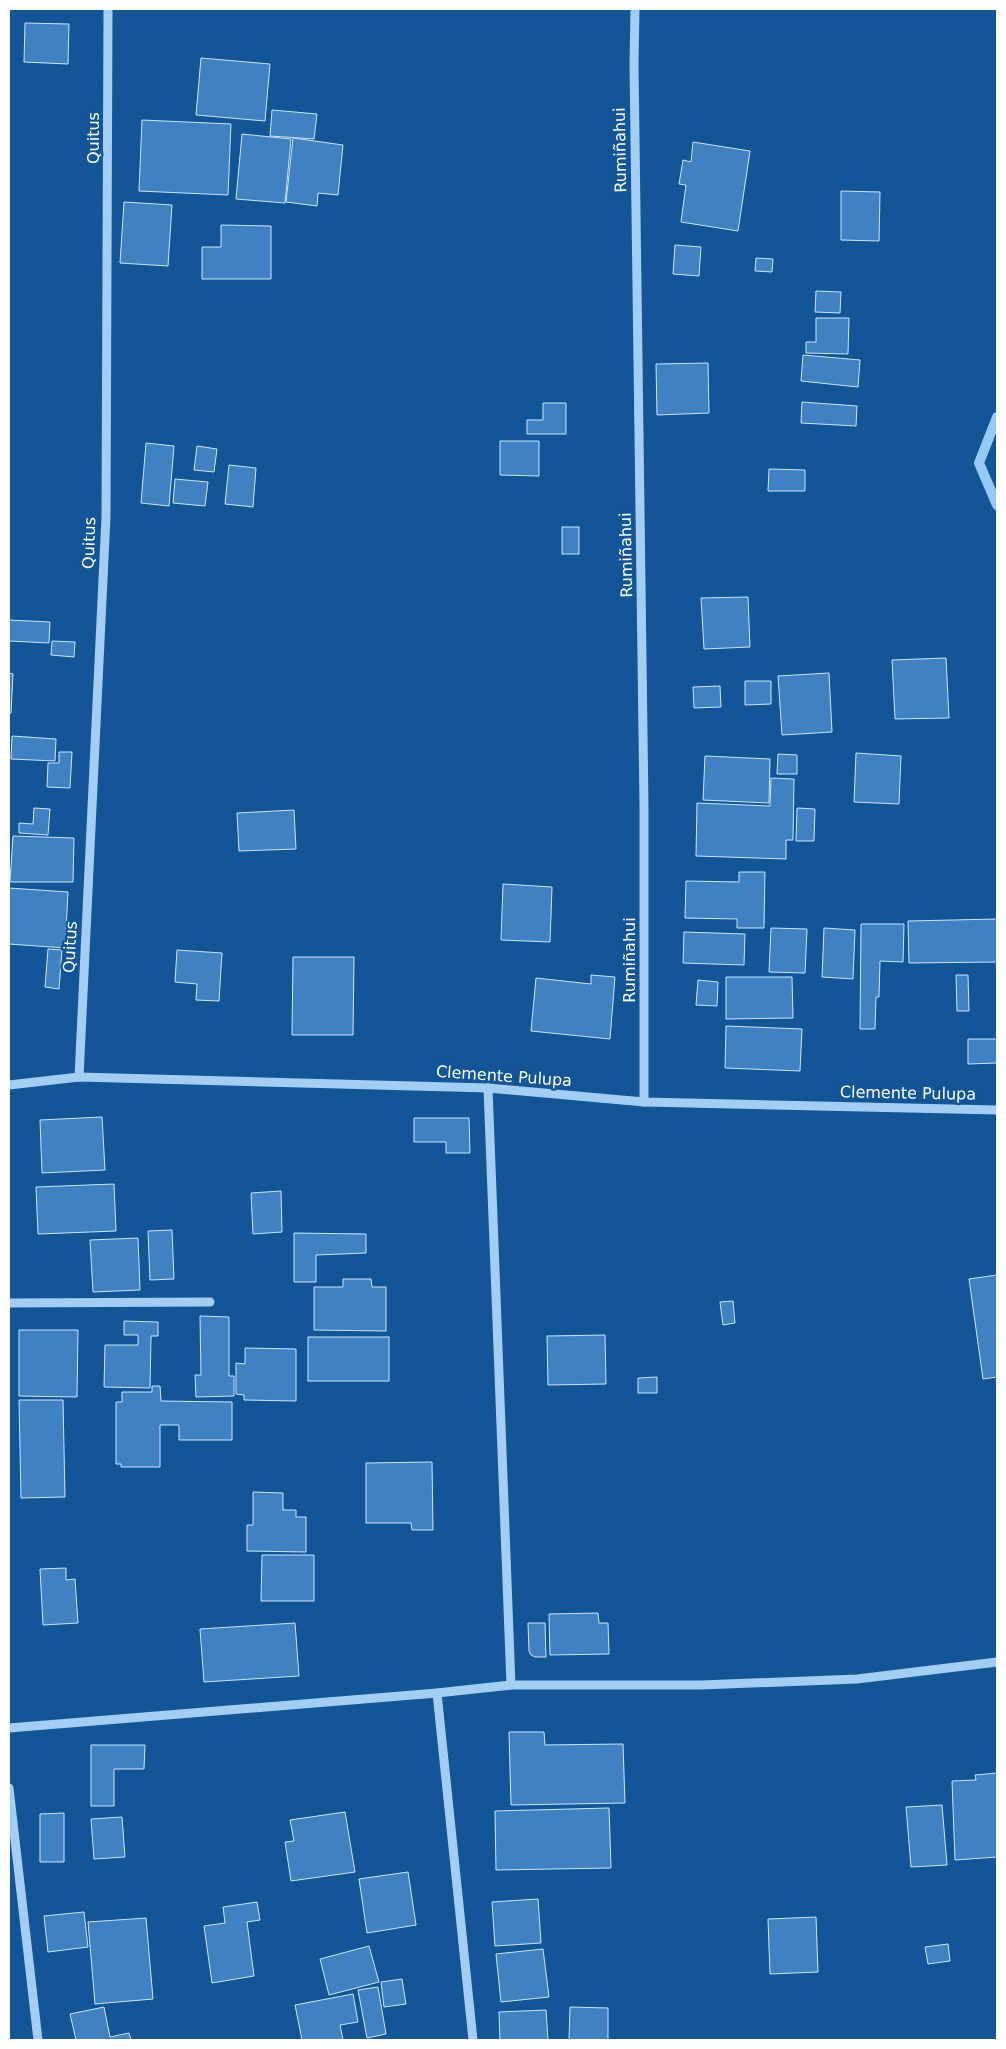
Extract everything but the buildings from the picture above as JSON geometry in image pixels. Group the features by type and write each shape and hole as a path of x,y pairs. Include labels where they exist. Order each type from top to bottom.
{"street":[{"name":"Quitus","path":"79,1077 106,517 108,9"},
{"name":"Rumiñahui","path":"635,9 634,64 644,808 644,1102"},
{"name":"Clemente Pulupa","path":"9,1085 79,1077 488,1088 644,1102 997,1110"},
{"path":"488,1088 510,1685"},
{"path":"9,1304 210,1302"},
{"path":"9,1728 437,1693 510,1685 701,1685 857,1679 997,1662"},
{"path":"437,1693 473,2040"},
{"path":"9,1788 38,2040"}],"waterway":[{"path":"997,417 979,463 997,505"}]}
